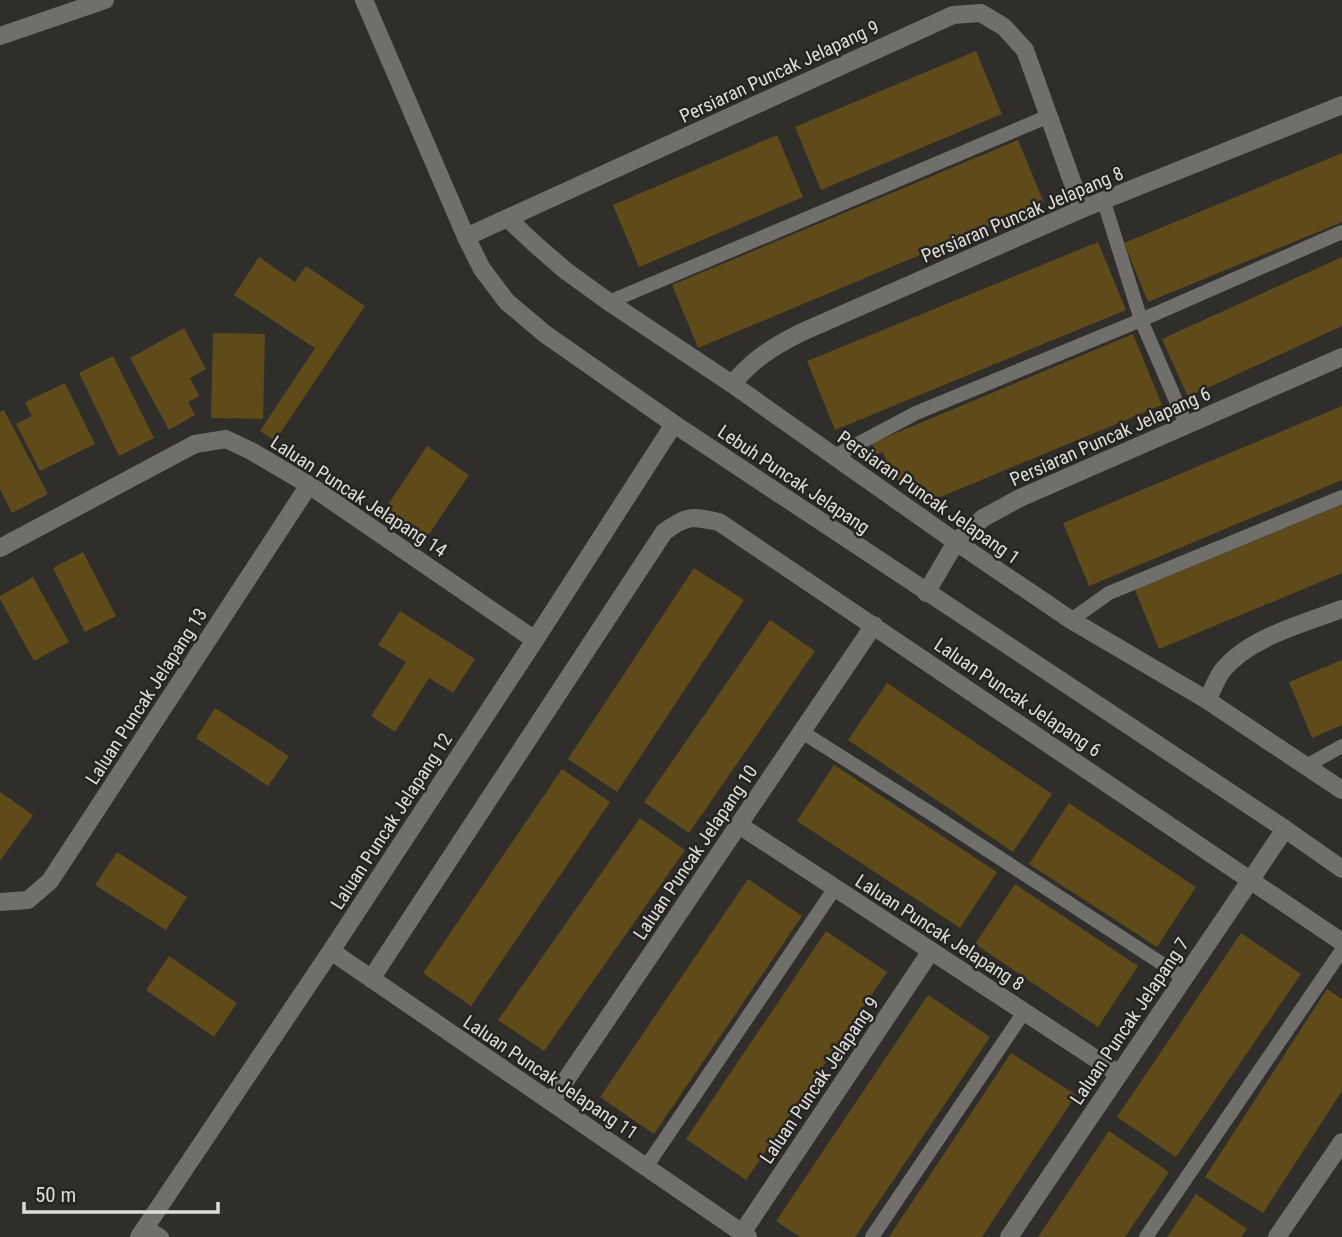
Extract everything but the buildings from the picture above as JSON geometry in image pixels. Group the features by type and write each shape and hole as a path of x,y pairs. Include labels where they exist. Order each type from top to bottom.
{"street":[{"path":"0,36 105,0"},
{"name":"Lebuh Puncak Jelapang","path":"364,0 466,237 482,269 507,302 545,334 674,424 1342,869"},
{"name":"Persiaran Puncak Jelapang 9","path":"466,237 953,15 981,13 1004,27 1025,50 1082,209"},
{"name":"Persiaran Puncak Jelapang 8","path":"732,383 749,364 770,348 800,333 1082,209 1342,105"},
{"name":"Persiaran Puncak Jelapang 1","path":"507,218 566,271 732,383 956,542 1071,620 1207,700 1342,790"},
{"name":"Persiaran Puncak Jelapang 6","path":"926,593 956,542 983,518 1020,498 1342,357"},
{"name":"Laluan Puncak Jelapang 12","path":"142,1232 331,951 674,424"},
{"name":"Laluan Puncak Jelapang 14","path":"0,548 195,444 226,439 309,485 535,640"},
{"name":"Laluan Puncak Jelapang 13","path":"0,902 28,900 50,881 309,485"},
{"name":"Laluan Puncak Jelapang 6","path":"372,979 664,532 681,519 698,517 719,522 1342,942"},
{"path":"1207,700 1222,672 1238,655 1260,640 1342,609"},
{"name":"Laluan Puncak Jelapang 10","path":"551,1102 874,625"},
{"name":"Laluan Puncak Jelapang 8","path":"739,825 1119,1074"},
{"name":"Laluan Puncak Jelapang 7","path":"1009,1237 1285,829"},
{"name":"Laluan Puncak Jelapang 11","path":"331,951 745,1235"},
{"name":"Laluan Puncak Jelapang 9","path":"745,1235 931,951"},
{"path":"1277,1237 1342,1142"}],"lane":[{"path":"609,302 1049,116"},
{"path":"1104,202 1141,320 1186,424"},
{"path":"834,457 916,413 1141,320 1342,232"},
{"path":"1071,620 1109,593 1342,497"},
{"path":"802,732 1184,978"},
{"path":"1306,766 1342,746"},
{"path":"646,1167 835,888"},
{"path":"1146,1237 1342,950"},
{"path":"872,1237 1024,1012"},
{"path":"142,1232 162,1237"}]}
